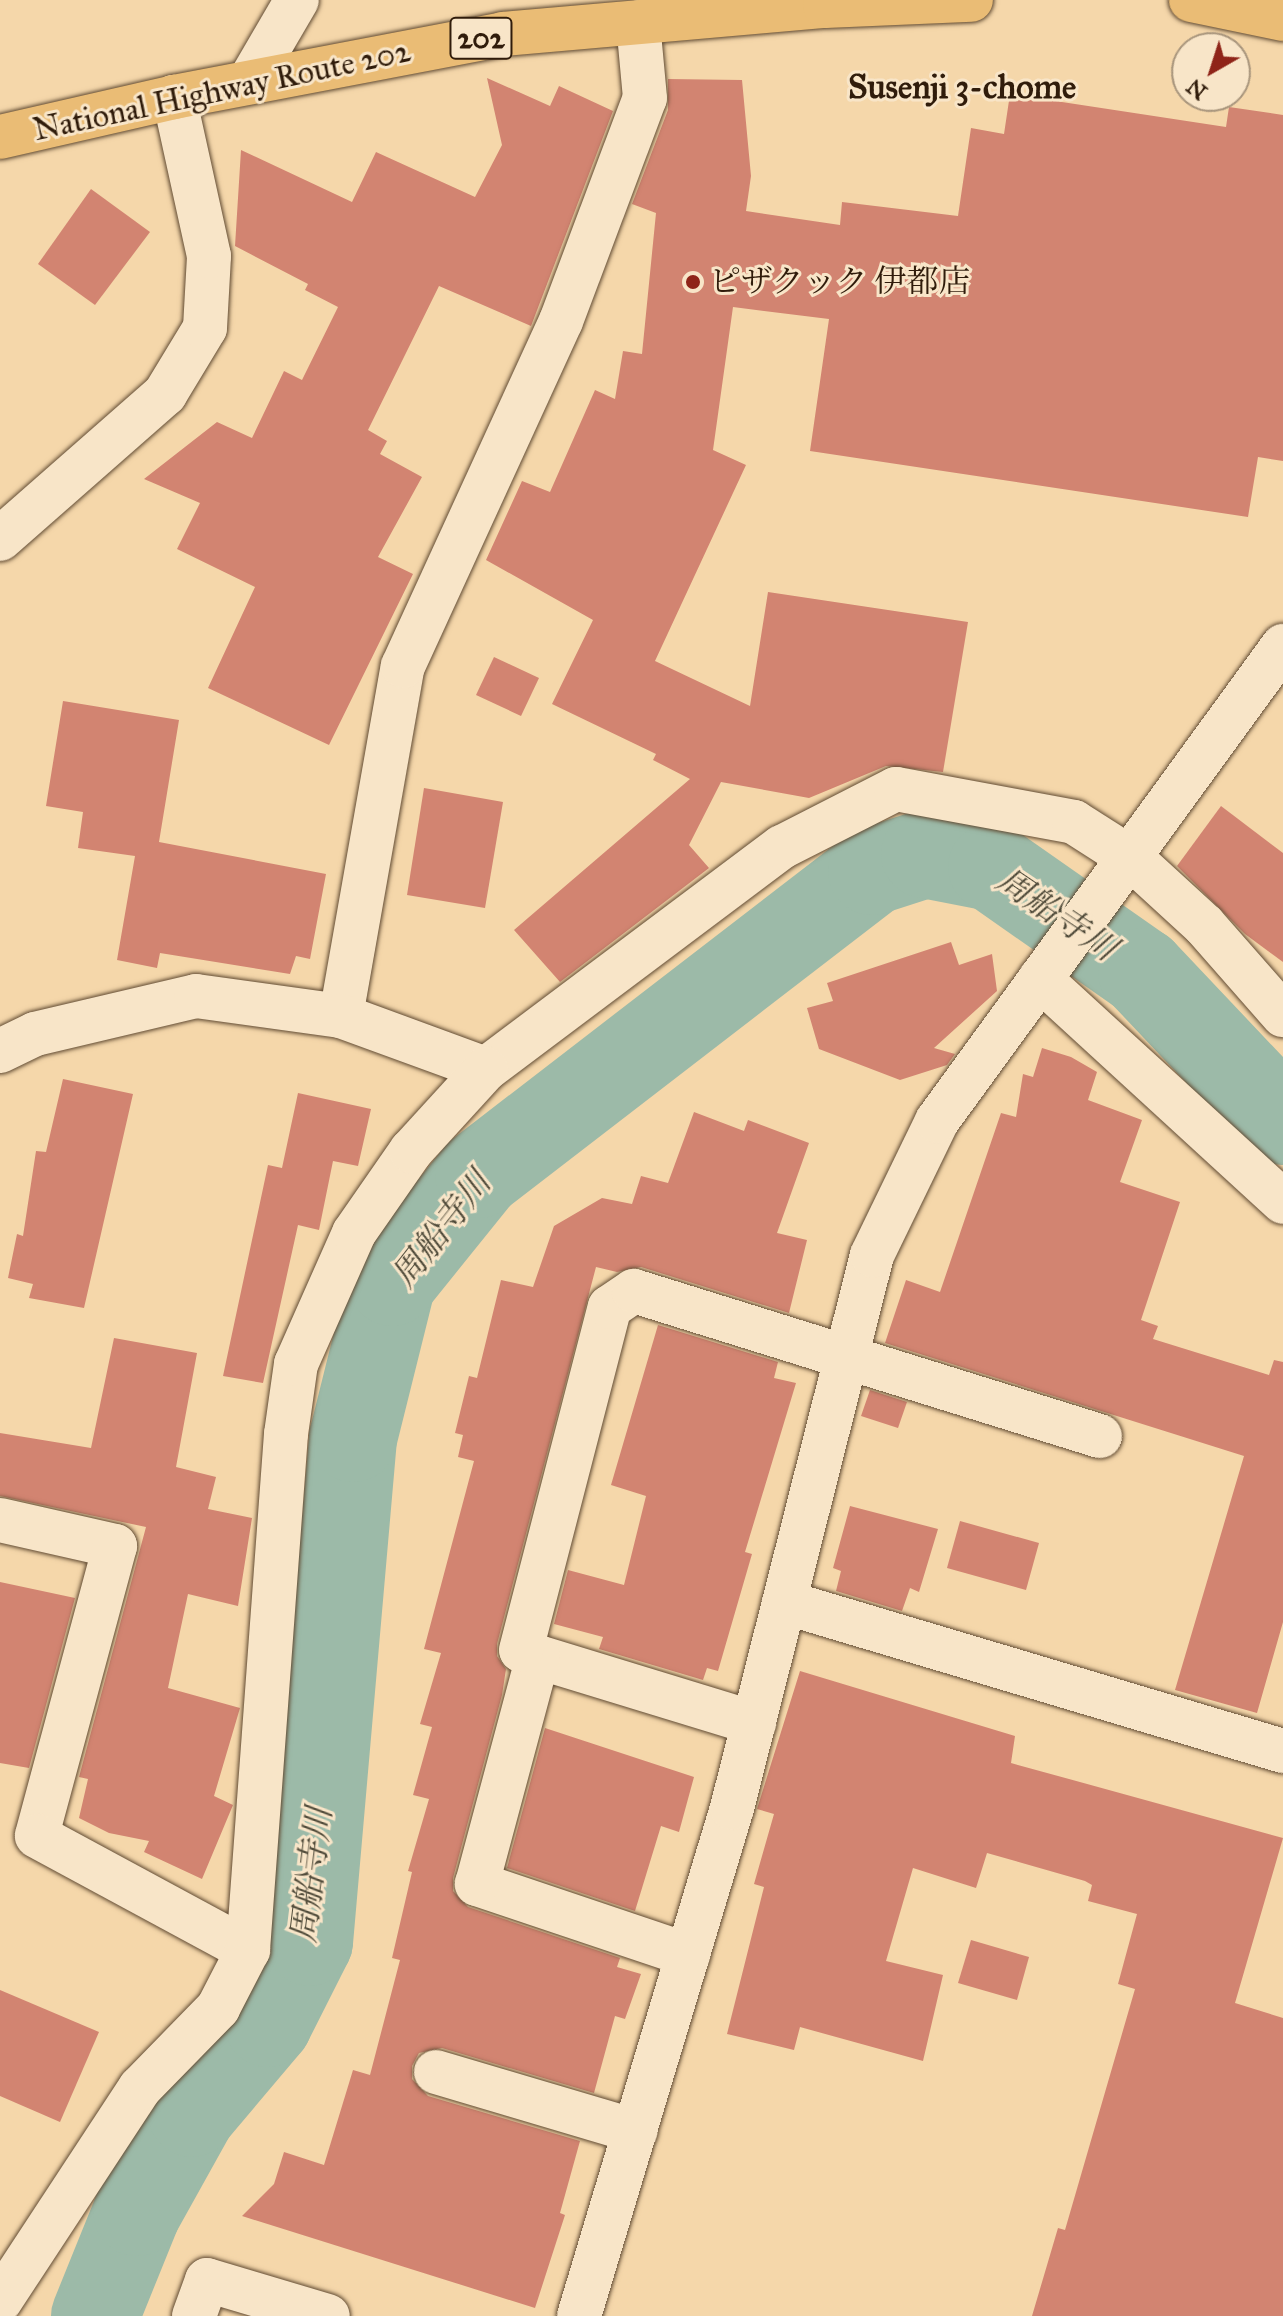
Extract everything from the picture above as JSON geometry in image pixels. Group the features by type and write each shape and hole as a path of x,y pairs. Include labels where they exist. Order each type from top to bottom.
{"highway":[{"name":"National Highway Route 202","path":"0,137 174,97 503,34 971,0"},
{"path":"1191,0 1283,19"}],"street":[{"path":"249,82 297,0"},
{"path":"341,1016 403,666 561,321 645,98 638,22"},
{"path":"0,539 165,394 205,328 209,256 174,97"},
{"path":"579,2316 754,1723 872,1255 937,1121 1132,859 1283,646"},
{"path":"0,2301 140,2088 218,2008 248,1950 286,1434 296,1364 354,1233 411,1151 486,1069 782,847 896,789 1074,822 1132,859 1204,925 1283,1015"},
{"path":"1040,979 1283,1202"},
{"path":"0,1051 35,1034 196,996 341,1016 486,1069"},
{"path":"754,1723 521,1650 610,1307 634,1291 845,1360 1100,1436"},
{"path":"0,1520 115,1546 37,1836 248,1950"},
{"path":"784,1602 1281,1741"},
{"path":"538,1657 477,1884 688,1955"},
{"path":"436,2072 635,2131"},
{"path":"194,2316 207,2280 328,2316"}],"building":[{"path":"487,78 550,106 559,86 613,111 531,326 439,286 368,430 387,441 380,454 422,477 378,557 413,574 329,745 208,688 255,587 177,549 200,503 144,479 217,422 252,438 284,371 302,380 338,307 305,290 308,284 235,246 241,150 352,202 376,152 475,197 502,145"},
{"path":"668,79 742,80 751,176 746,211 840,225 842,202 958,216 971,128 1004,134 1010,94 1226,127 1228,112 1251,110 1283,115 1283,461 1258,457 1248,517 810,451 829,319 733,307 713,450 746,465 655,661 750,706 768,592 968,622 943,772 886,766 809,798 721,782 689,845 709,868 560,982 514,930 690,779 653,760 656,754 552,704 593,620 486,560 522,481 550,492 595,390 615,399 623,351 642,354 656,213 632,204 668,110"},
{"path":"91,189 150,232 95,305 38,264"},
{"path":"494,657 539,678 521,716 476,695"},
{"path":"63,701 179,720 159,842 326,874 310,959 296,956 290,974 160,953 157,968 117,960 135,856 78,848 83,812 46,806"},
{"path":"424,788 503,802 485,908 407,895"},
{"path":"1221,806 1283,853 1283,962 1245,934 1177,866"},
{"path":"951,942 959,965 992,954 997,991 934,1048 955,1054 947,1065 900,1080 819,1049 807,1008 833,1001 827,983"},
{"path":"1042,1048 1071,1057 1097,1072 1088,1100 1142,1120 1120,1182 1180,1202 1141,1320 1158,1326 1153,1339 1269,1375 1274,1360 1283,1362 1283,1622 1257,1713 1175,1690 1244,1456 885,1343 906,1280 940,1292 1001,1113 1016,1117 1023,1074 1033,1077"},
{"path":"63,1079 133,1094 84,1308 29,1298 33,1284 8,1278 17,1234 23,1236 36,1151 46,1152"},
{"path":"298,1093 371,1109 358,1166 333,1161 319,1230 298,1225 263,1383 223,1376 268,1165 282,1168"},
{"path":"694,1112 744,1131 748,1120 809,1143 777,1233 807,1240 789,1313 641,1267 617,1272 596,1267 497,1644 497,1656 506,1669 502,1695 453,1878 453,1891 468,1907 620,1958 617,1967 641,1974 625,2019 615,2016 594,2093 442,2048 419,2053 412,2066 412,2079 428,2096 580,2141 560,2213 565,2215 535,2308 242,2216 274,2184 284,2152 324,2165 353,2070 370,2075 400,1960 392,1958 412,1872 408,1871 429,1799 413,1795 432,1727 420,1724 441,1653 424,1649 474,1461 458,1457 463,1435 455,1433 469,1376 477,1378 501,1280 533,1287 554,1226 602,1198 632,1204 641,1176 668,1183"},
{"path":"658,1325 778,1362 774,1378 796,1383 745,1552 752,1554 718,1671 707,1668 703,1680 599,1649 603,1637 554,1624 568,1570 624,1585 646,1496 611,1485"},
{"path":"114,1338 197,1353 176,1467 216,1477 208,1509 252,1518 238,1606 188,1594 168,1688 240,1708 214,1796 233,1805 202,1879 144,1852 149,1841 109,1833 79,1818 88,1779 79,1777 146,1527 0,1496 0,1433 91,1448"},
{"path":"870,1390 907,1402 898,1428 861,1416"},
{"path":"850,1506 938,1529 919,1592 910,1588 902,1611 836,1591 841,1571 833,1568"},
{"path":"960,1521 1039,1543 1026,1590 947,1568"},
{"path":"0,1582 75,1598 29,1768 0,1763"},
{"path":"800,1671 1015,1736 1011,1763 1283,1838 1235,2003 1283,2018 1283,2316 1032,2316 1058,2228 1065,2230 1135,1989 1118,1984 1137,1914 1088,1901 1092,1885 1085,1881 987,1853 976,1888 913,1868 886,1961 943,1975 923,2061 800,2027 794,2050 727,2034 764,1887 754,1884 774,1814 757,1809"},
{"path":"545,1728 694,1777 679,1832 661,1826 635,1911 507,1868"},
{"path":"971,1940 1029,1957 1017,2000 958,1983"},
{"path":"0,1990 99,2032 60,2122 0,2096"}],"waterway":[{"name":"周船寺川","path":"95,2316 137,2212 192,2113 268,2023 309,1942 353,1438 392,1282 479,1174 872,871 925,854 992,867 1142,972 1283,1121"}],"place":[{"name":"ピザクック 伊都店","path":"693,282"}],"district":[{"name":"Susenji 3-chome","path":"962,87"}]}
